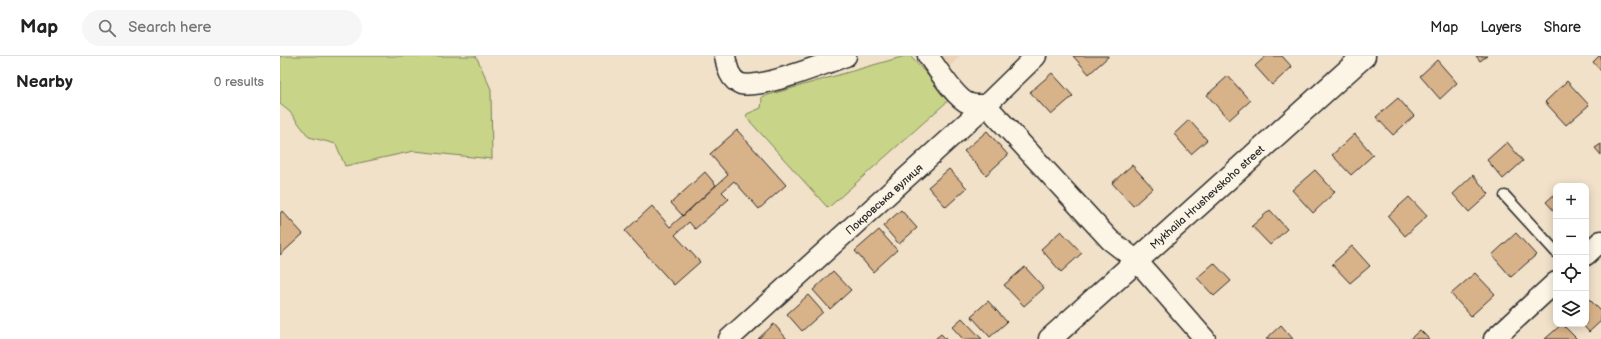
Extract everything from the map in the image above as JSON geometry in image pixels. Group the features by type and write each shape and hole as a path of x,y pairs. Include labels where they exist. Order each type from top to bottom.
{"street":[{"path":"725,56 728,70 733,79 741,84 756,84 774,81 846,56"},
{"path":"928,56 959,98 974,106 986,105 1110,240 1137,261 1205,339"},
{"name":"Покровська вулиця","path":"729,339 986,105 1036,56"},
{"name":"Mykhaila Hrushevskoho street","path":"1050,339 1364,56"},
{"path":"1589,252 1601,241"},
{"path":"1494,339 1553,285"}],"lane":[{"path":"1505,196 1553,249"}],"shaded area":[{"path":"917,56 960,56 939,77"}],"green space":[{"path":"280,56 476,56 491,89 492,159 414,151 345,166 336,144 309,137 290,112 280,104"},
{"path":"905,56 910,56 950,99 828,208 746,117 747,114 761,108 761,97"}],"building":[{"path":"1073,56 1108,56 1108,57 1089,74"},
{"path":"1266,56 1282,56 1292,67 1272,85 1255,66"},
{"path":"1476,56 1487,56 1480,61"},
{"path":"1601,56 1601,71 1593,62"},
{"path":"1437,60 1457,83 1440,99 1420,76"},
{"path":"1052,73 1073,96 1051,115 1030,92"},
{"path":"1228,76 1250,101 1229,120 1207,95"},
{"path":"1567,81 1589,105 1566,125 1545,102"},
{"path":"1398,98 1414,116 1393,135 1376,117"},
{"path":"1189,120 1207,140 1191,154 1174,134"},
{"path":"737,130 786,185 759,209 734,181 722,192 729,199 695,229 689,222 675,235 700,262 674,285 625,231 652,206 670,227 728,175 710,154"},
{"path":"987,131 1008,155 986,175 964,151"},
{"path":"1355,134 1373,155 1351,175 1332,155"},
{"path":"1507,142 1523,161 1503,179 1487,160"},
{"path":"1601,144 1601,155 1595,148"},
{"path":"1132,165 1153,188 1133,206 1112,183"},
{"path":"949,169 967,188 946,207 928,187"},
{"path":"1315,170 1335,192 1313,213 1292,190"},
{"path":"705,172 716,185 683,216 671,203"},
{"path":"1473,175 1489,194 1469,212 1453,194"},
{"path":"1553,196 1553,210 1546,202"},
{"path":"1409,197 1427,216 1405,236 1388,216"},
{"path":"901,210 917,228 899,244 883,226"},
{"path":"1270,210 1287,229 1270,245 1252,226"},
{"path":"282,211 303,234 280,255 280,214"},
{"path":"879,230 897,250 873,272 855,251"},
{"path":"1061,231 1082,253 1061,272 1041,249"},
{"path":"1516,233 1536,255 1511,277 1492,255"},
{"path":"1352,246 1370,266 1350,283 1332,264"},
{"path":"1214,263 1231,281 1214,296 1197,278"},
{"path":"1025,267 1044,288 1024,306 1004,285"},
{"path":"833,271 851,290 830,309 813,290"},
{"path":"1475,273 1495,294 1471,316 1451,294"},
{"path":"808,295 823,312 802,331 787,314"},
{"path":"1589,299 1601,311 1601,321 1589,332 1585,327 1589,327"},
{"path":"988,301 1007,322 990,337 971,316"},
{"path":"962,318 982,339 963,339 952,327"},
{"path":"774,324 787,339 758,339"},
{"path":"1281,325 1293,339 1266,339"},
{"path":"1559,327 1565,327 1577,339 1545,339"},
{"path":"1420,330 1429,339 1410,339"},
{"path":"941,334 946,339 935,339"}]}
